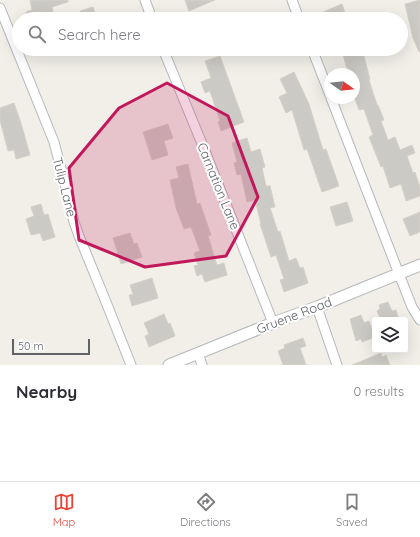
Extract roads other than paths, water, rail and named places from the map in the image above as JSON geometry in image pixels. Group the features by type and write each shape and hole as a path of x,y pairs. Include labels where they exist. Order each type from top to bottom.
{"street":[{"path":"145,0 149,12"},
{"path":"292,0 297,12"},
{"name":"Tulip Lane","path":"0,8 12,38"},
{"name":"Tulip Lane","path":"19,56 54,142 78,236 131,365"},
{"name":"Carnation Lane","path":"166,56 205,151 272,323"},
{"path":"315,56 324,80"},
{"path":"333,104 412,307 420,320"},
{"name":"Gruene Road","path":"169,365 420,265"},
{"path":"316,307 337,365"},
{"path":"198,353 202,365"}]}
